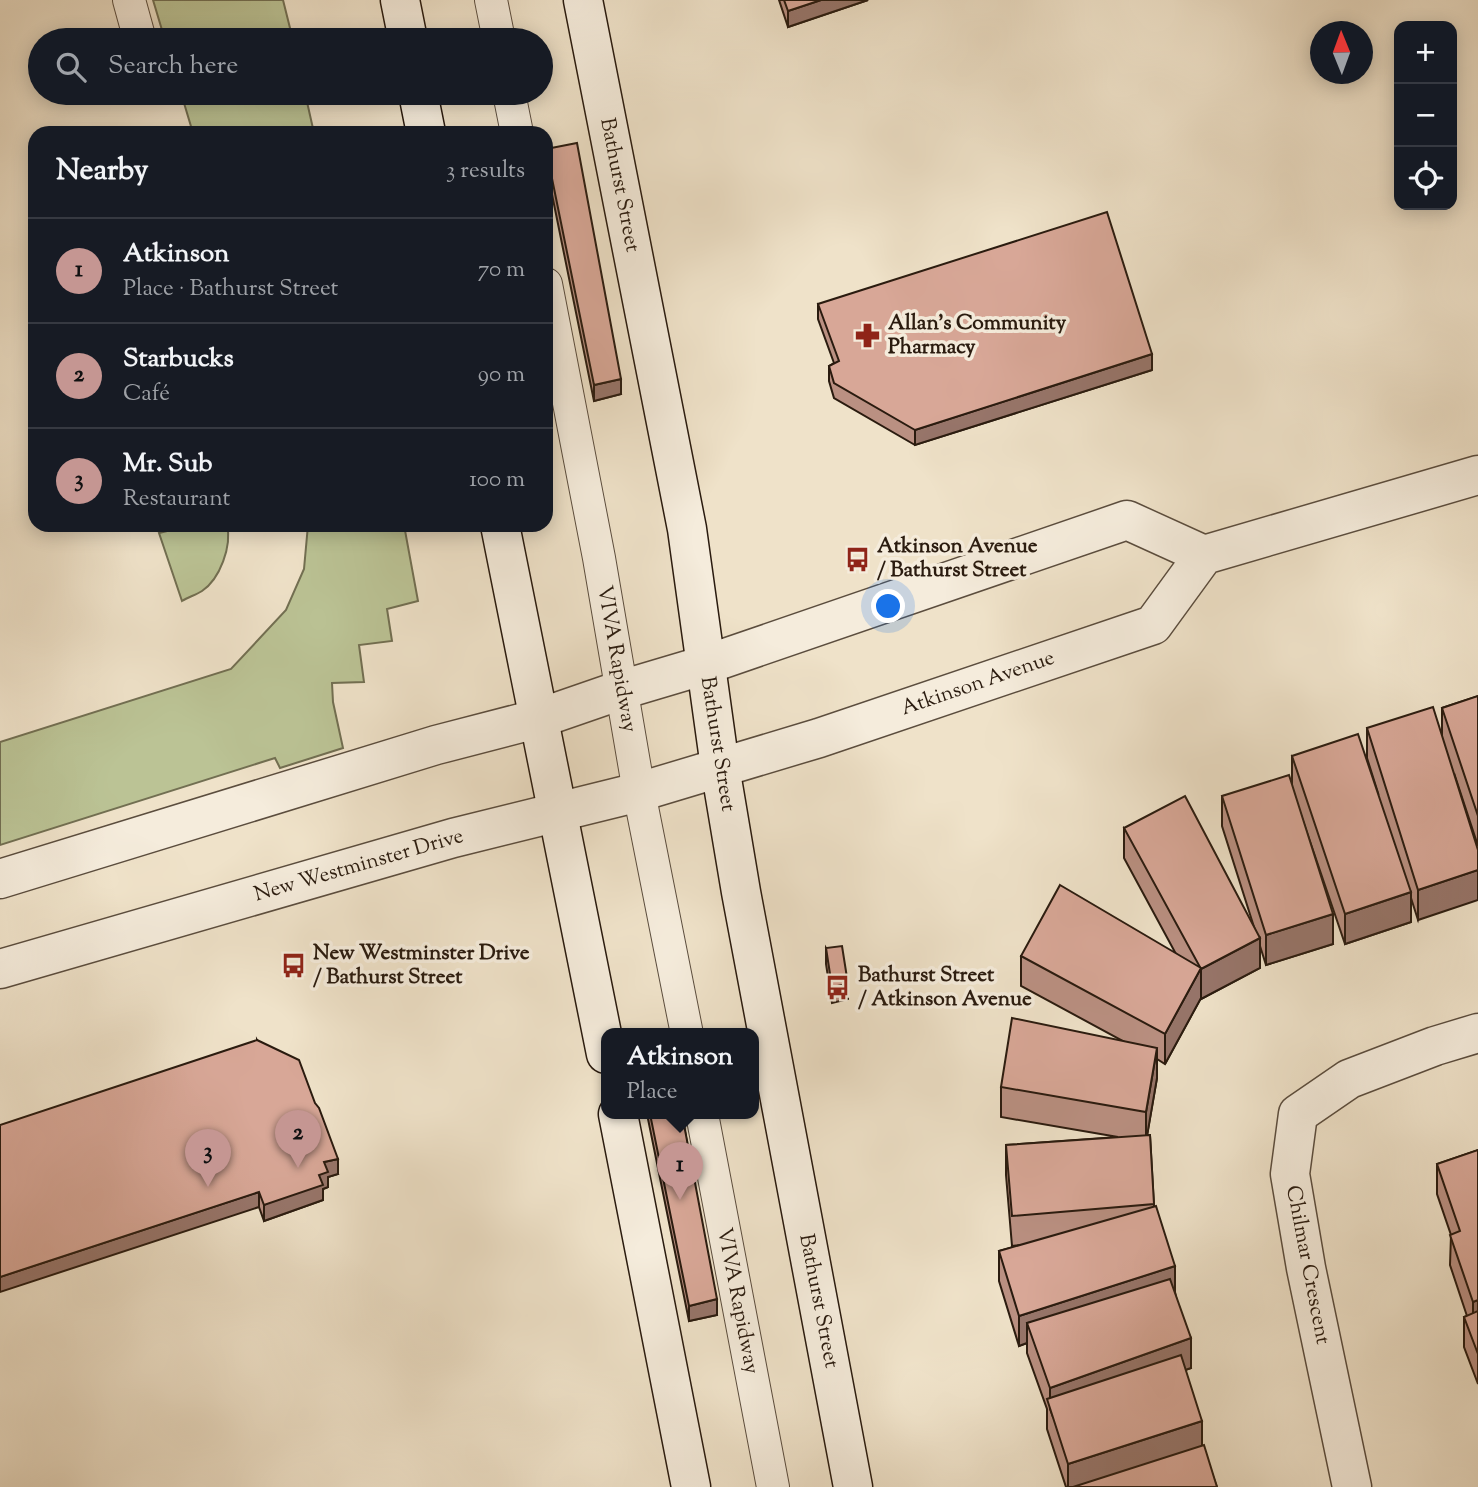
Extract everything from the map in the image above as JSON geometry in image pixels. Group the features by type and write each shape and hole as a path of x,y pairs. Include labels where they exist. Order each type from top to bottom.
{"street":[{"path":"400,0 406,28"},
{"name":"Bathurst Street","path":"583,0 687,529 720,767 743,906 853,1487"},
{"path":"420,105 425,126"},
{"path":"0,879 436,745 540,718 705,665 1127,520 1204,555 1478,475"},
{"path":"501,532 602,1028"},
{"name":"Atkinson Avenue","path":"720,767 819,738 1153,625 1204,555"},
{"name":"New Westminster Drive","path":"0,969 453,838 639,792 720,767"},
{"name":"Chilmar Crescent","path":"1352,1487 1306,1268 1290,1174 1298,1114 1349,1079 1435,1045 1478,1033"},
{"path":"619,1119 691,1487"}],"lane":[{"path":"129,0 137,28"},
{"path":"491,0 497,28"},
{"path":"511,105 516,126"},
{"name":"VIVA Rapidway","path":"553,321 639,792 686,1028"},
{"name":"VIVA Rapidway","path":"703,1119 773,1487"}],"green space":[{"path":"153,0 283,0 290,28 161,28"},
{"path":"185,105 308,105 312,126 191,126"},
{"path":"228,532 223,561 214,579 202,591 182,601 159,533"},
{"path":"307,532 405,532 418,601 387,609 392,641 359,645 364,682 332,683 333,702 343,748 280,768 275,758 0,845 0,742 231,669 286,610 304,569"}],"building":[{"path":"784,0 821,0 788,11"},
{"path":"577,143 621,379 594,385 553,183 553,148"},
{"path":"1107,212 1152,354 915,430 834,383 829,366 839,361 818,304"},
{"path":"1478,696 1478,816 1442,708"},
{"path":"1433,707 1478,850 1478,870 1418,890 1367,728"},
{"path":"1358,734 1411,892 1345,914 1292,756"},
{"path":"1289,775 1333,914 1266,935 1222,796"},
{"path":"1185,796 1260,938 1201,969 1124,828"},
{"path":"1060,885 1201,968 1165,1034 1021,956"},
{"path":"842,946 848,984 832,987 826,948"},
{"path":"1012,1018 1157,1048 1146,1112 1001,1087"},
{"path":"257,1040 299,1060 338,1159 324,1162 328,1172 319,1175 323,1185 264,1205 259,1192 0,1277 0,1125"},
{"path":"651,1119 683,1119 717,1299 689,1306"},
{"path":"1150,1135 1154,1204 1012,1216 1006,1145"},
{"path":"1478,1150 1478,1300 1473,1302 1450,1235 1460,1231 1437,1164"},
{"path":"1156,1206 1175,1266 1019,1316 999,1251"},
{"path":"1170,1279 1191,1338 1050,1388 1027,1323"},
{"path":"1478,1311 1478,1354 1464,1317"},
{"path":"1181,1355 1202,1421 1068,1464 1047,1399"},
{"path":"1204,1445 1217,1487 1073,1487"}],"place":[{"name":"Allan's Community Pharmacy","path":"868,336"},
{"name":"Atkinson Avenue / Bathurst Street","path":"857,559"},
{"name":"New Westminster Drive / Bathurst Street","path":"293,966"},
{"name":"Bathurst Street / Atkinson Avenue","path":"838,988"},
{"name":"Starbucks","path":"298,1168"},
{"name":"Mr. Sub","path":"208,1187"},
{"name":"Atkinson","path":"680,1200"}]}
